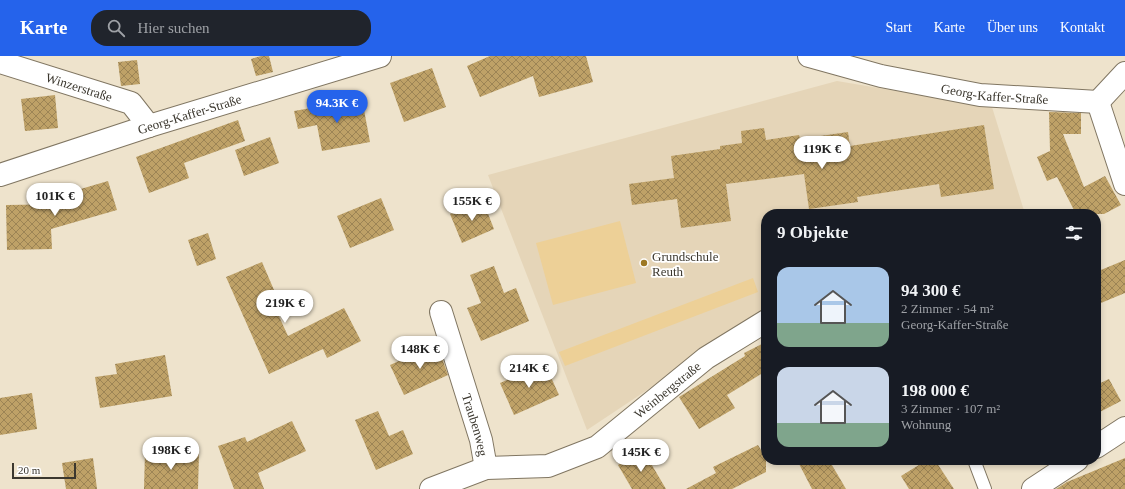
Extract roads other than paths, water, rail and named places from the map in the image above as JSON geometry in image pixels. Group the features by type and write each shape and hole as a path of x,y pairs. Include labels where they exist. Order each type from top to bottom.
{"street":[{"name":"Georg-Kaffer-Straße","path":"0,175 149,126 380,56"},
{"name":"Georg-Kaffer-Straße","path":"809,56 881,76 980,95 1098,102"},
{"name":"Winzerstraße","path":"0,62 131,103 149,126"},
{"path":"1125,73 1098,102 1125,184"},
{"name":"Traubenweg","path":"441,312 481,440 486,468"},
{"name":"Weinbergstraße","path":"435,489 486,468 548,466 596,447 706,358 761,324"},
{"path":"1101,444 1125,428"},
{"path":"1033,489 1069,465"}],"lane":[{"path":"976,465 985,489"}],"place":[{"name":"Grundschule Reuth","path":"644,263"}]}
